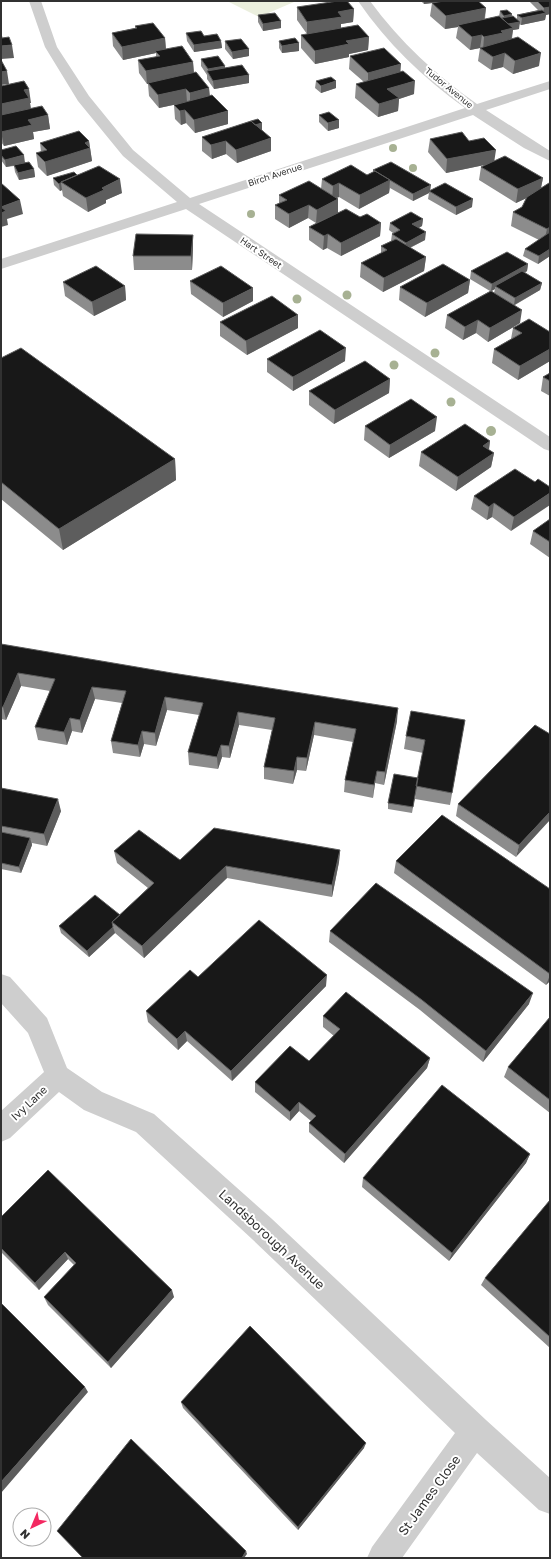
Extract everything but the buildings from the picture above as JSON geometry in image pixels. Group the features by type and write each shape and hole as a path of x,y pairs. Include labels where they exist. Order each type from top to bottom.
{"street":[{"name":"Hart Street","path":"35,1 51,47 83,98 128,153 187,203 550,445"},
{"name":"Tudor Avenue","path":"364,1 394,38 425,69 476,109 550,157"},
{"name":"Birch Avenue","path":"1,264 550,85"},
{"path":"1,986 38,1026 58,1076"},
{"name":"Ivy Lane","path":"1,1129 58,1076"},
{"name":"Landsborough Avenue","path":"58,1076 93,1101 145,1123 262,1229 475,1431 550,1499"},
{"name":"St James Close","path":"383,1558 475,1431"}],"green space":[{"path":"227,1 292,1 294,2 259,17"}]}
